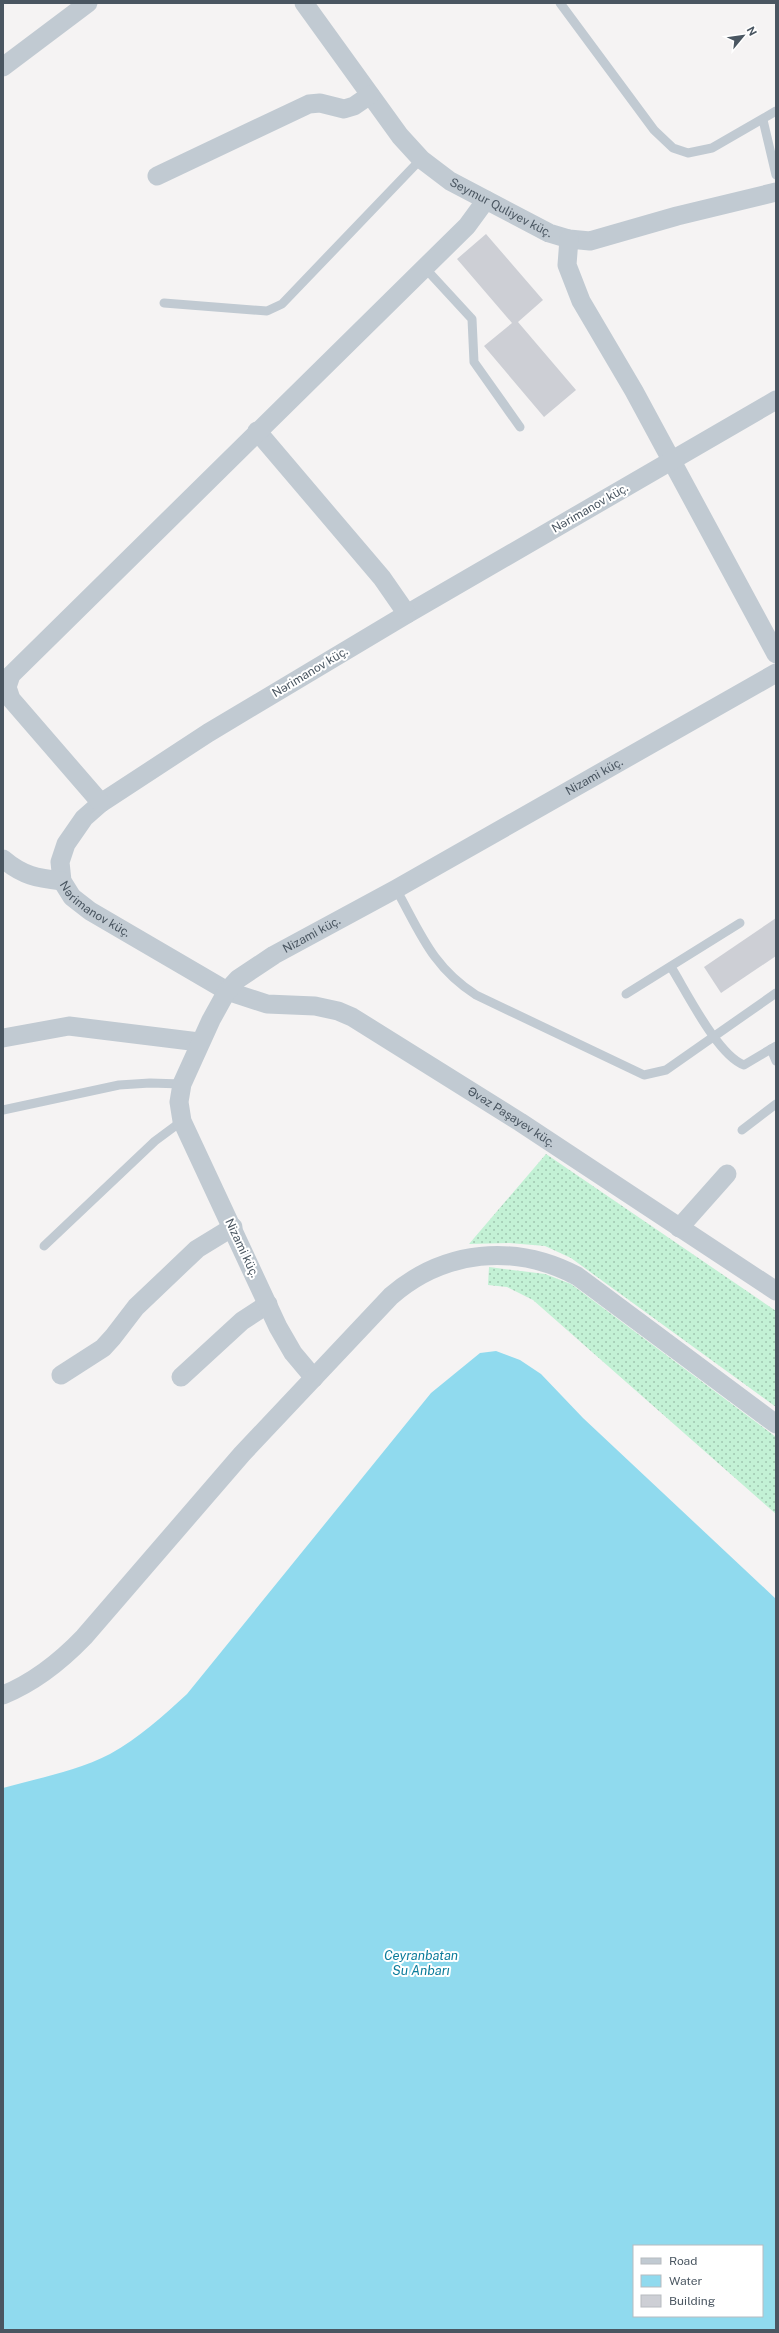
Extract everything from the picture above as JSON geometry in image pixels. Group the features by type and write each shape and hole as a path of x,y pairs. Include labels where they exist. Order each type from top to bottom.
{"street":[{"path":"3,67 88,3"},
{"name":"Seymur Quliyev küç.","path":"304,3 400,136 421,159 445,178 549,233 569,239 590,241 610,237 677,216 776,192"},
{"path":"157,176 308,104 320,103 344,109 354,106 370,95"},
{"path":"101,803 11,699 7,687 11,675 257,431 467,226 486,200"},
{"path":"569,239 568,265 581,301 634,391 670,461 776,654"},
{"name":"Nərimanov küç.","path":"227,991 90,911 72,897 62,881 60,862 66,844 84,818 101,803 201,737 407,614 776,400"},
{"path":"257,431 382,578 407,614"},
{"name":"Nizami küç.","path":"314,1378 294,1353 268,1304 182,1121 179,1102 182,1084 200,1042 227,991 238,978 274,955 396,889 776,673"},
{"path":"3,859 16,870 33,877 62,881"},
{"name":"Əvəz Paşayev küç.","path":"227,991 267,1004 316,1006 338,1010 352,1017 520,1122 678,1228 776,1291"},
{"path":"3,1038 69,1026 200,1042"},
{"path":"678,1228 727,1174"},
{"path":"61,1375 103,1348 113,1338 136,1306 197,1249 233,1227"},
{"path":"3,1695 41,1676 63,1658 84,1637 242,1454 391,1296 407,1283 440,1265 458,1260 484,1256 515,1255 557,1265 576,1276 776,1424"},
{"path":"181,1376 242,1321 268,1304"}],"lane":[{"path":"560,3 654,130 673,148 688,153 712,148 763,120 776,111"},
{"path":"763,120 776,174"},
{"path":"164,303 267,311 282,304 421,159"},
{"path":"425,268 472,319 474,362 520,427"},
{"path":"396,889 436,961 458,984 476,995 644,1075 666,1070 776,993"},
{"path":"626,994 740,924"},
{"path":"671,967 714,1035 727,1054 735,1062 744,1065 773,1047 776,1061"},
{"path":"3,1110 119,1085 150,1083 182,1084"},
{"path":"742,1130 776,1104"},
{"path":"44,1246 155,1141 182,1121"}],"green space":[{"path":"546,1154 776,1311 776,1407 571,1258 545,1246 509,1243 469,1244"},
{"path":"489,1267 545,1274 571,1284 776,1437 776,1514 533,1300 507,1287 488,1285"}],"water":[{"name":"Ceyranbatan Su Anbarı","path":"496,1351 520,1360 541,1374 583,1418 776,1599 776,2330 3,2330 3,1788 71,1770 110,1754 141,1734 187,1694 431,1393 480,1353"}],"building":[{"path":"486,234 543,300 518,322 576,390 544,417 484,346 512,323 457,259"},
{"path":"776,918 776,956 721,993 704,967"}]}
